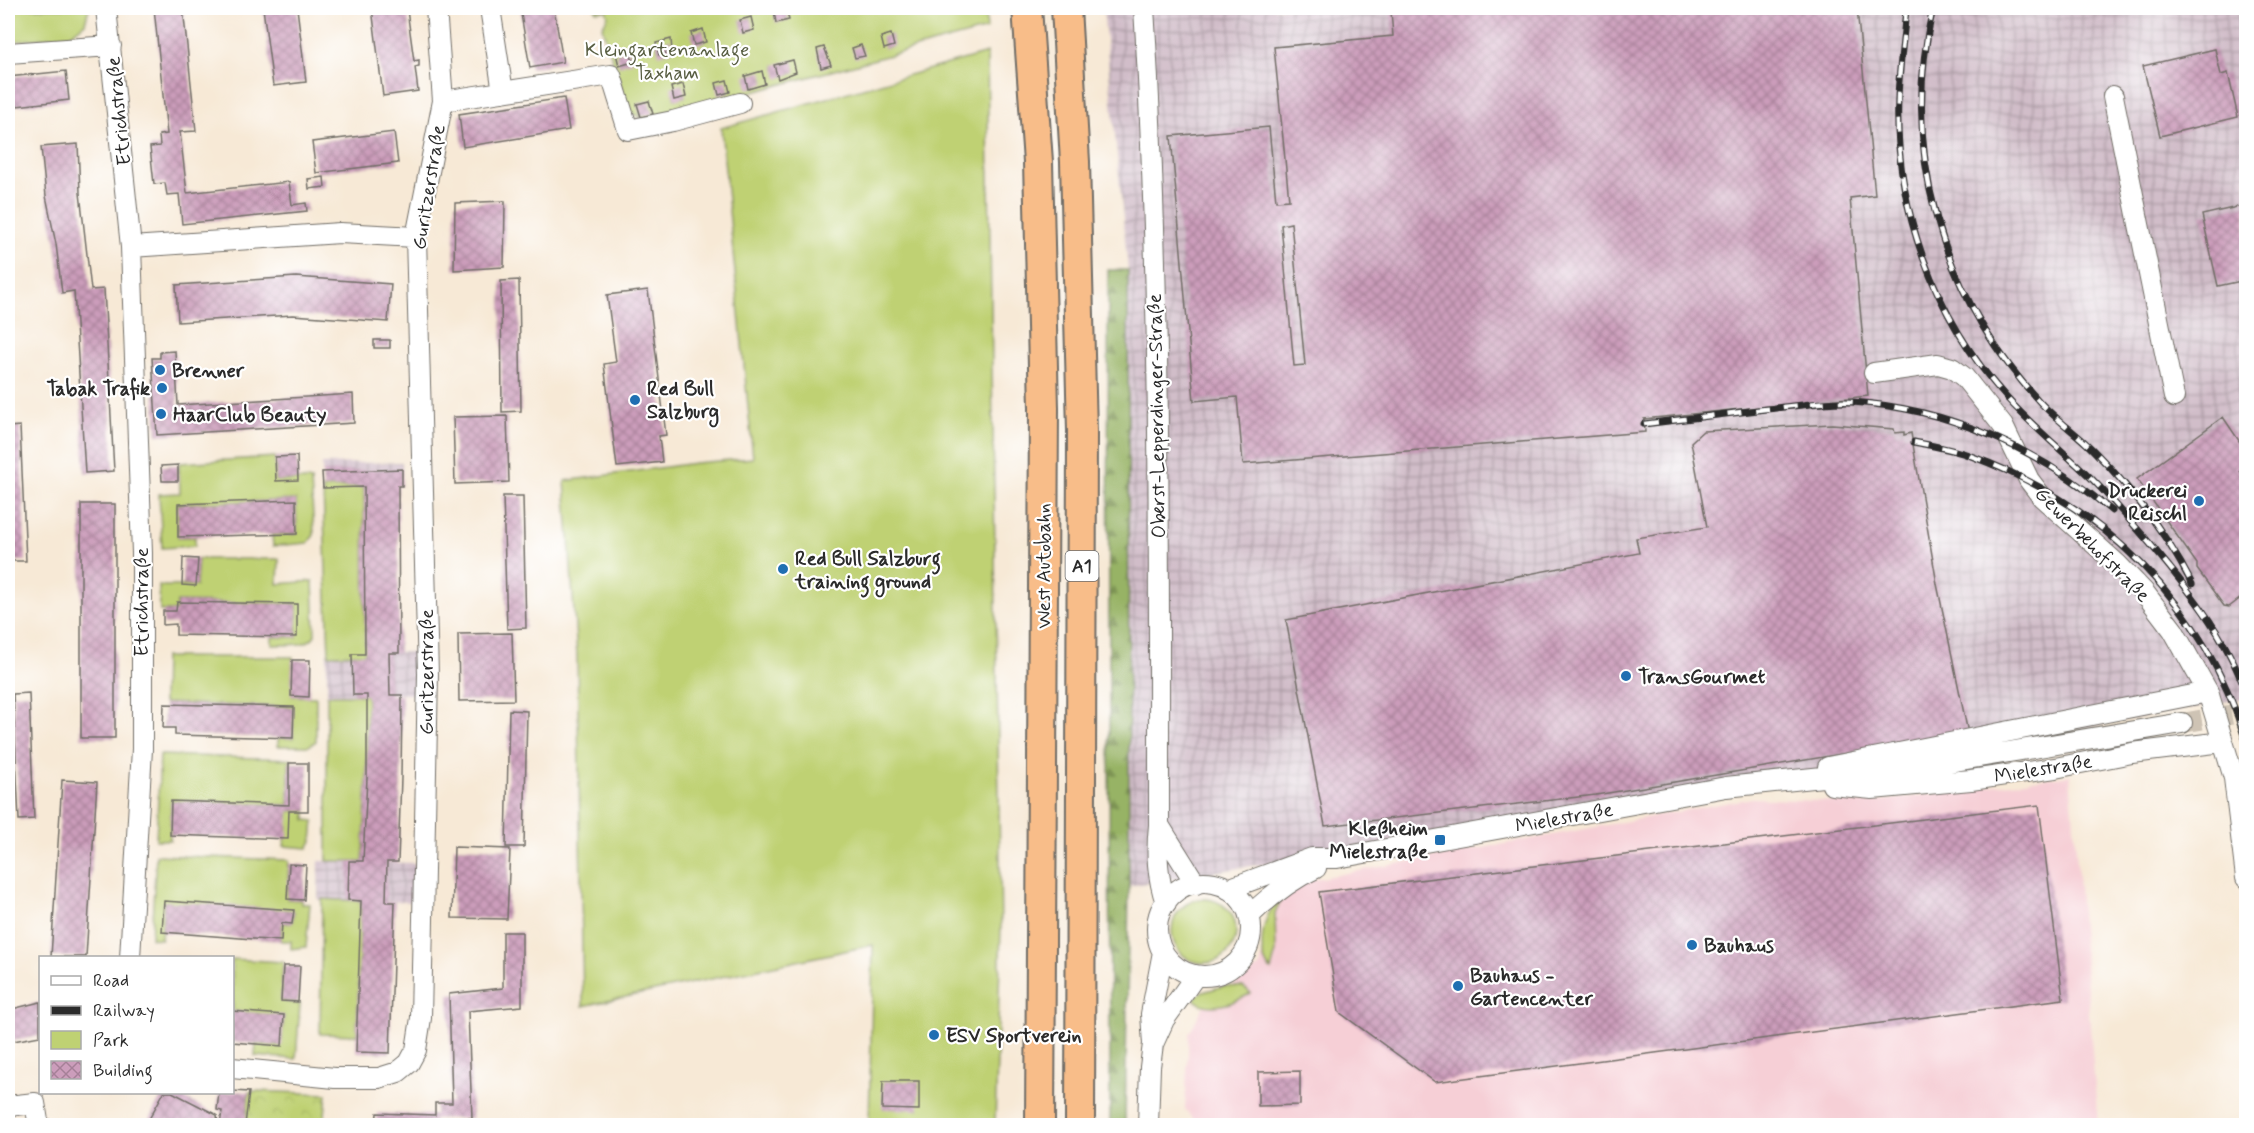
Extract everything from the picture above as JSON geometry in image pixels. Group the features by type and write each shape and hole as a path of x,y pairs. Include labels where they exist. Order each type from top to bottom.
{"highway":[{"name":"West Autobahn","path":"1027,8 1038,162 1044,408 1040,1125"},
{"name":"West Autobahn","path":"1066,8 1075,162 1082,442 1080,1125"}],"street":[{"name":"Etrichstraße","path":"106,8 131,247 142,553 142,749 130,956"},
{"name":"Guritzerstraße","path":"234,1068 335,1078 379,1078 398,1072 409,1063 416,1050 420,1018 428,674 416,237 443,101 436,8"},
{"path":"490,8 502,92"},
{"name":"Oberst-Lepperdinger-Straße","path":"1144,8 1159,432 1159,825 1156,858 1159,883 1166,903"},
{"path":"8,53 111,46"},
{"name":"Guritzerstraße","path":"443,101 611,75 628,130 740,103"},
{"path":"2113,96 2174,397"},
{"path":"131,247 340,233 416,237"},
{"name":"Gewerbehofstraße","path":"1874,373 1938,364 1952,368 1964,377 2003,426 2029,480 2042,497 2145,592 2173,630 2208,692 2234,778 2247,878"},
{"name":"Mielestraße","path":"1791,779 1838,764 2208,692"},
{"name":"Mielestraße","path":"1228,889 1312,858 1337,858 1726,787 1919,768 2182,723"},
{"name":"Mielestraße","path":"1791,779 1845,787 1891,789 2055,768 2132,753 2223,741"},
{"path":"1159,825 1196,884"},
{"name":"Mielestraße","path":"1249,916 1272,894 1295,878 1337,858"},
{"path":"1207,883 1228,889 1237,896 1249,916 1250,940 1239,960 1220,974 1208,976 1196,975 1177,967 1163,952 1158,939 1157,927 1166,903 1184,887 1196,884 1207,883"},
{"path":"1148,1125 1153,1044 1151,1014 1163,952"},
{"path":"1153,1044 1164,1020 1196,975"},
{"path":"8,1106 40,1098 38,1121 41,1125"}],"shaded area":[{"path":"1103,8 2246,8 2246,698 2021,739 1129,886 1128,270"},
{"path":"402,462 402,486 323,488 322,464"},
{"path":"414,652 415,694 327,694 327,653"},
{"path":"2070,775 2098,1125 1199,1126 1185,1109 1189,1034 1203,1007 1260,966 1273,906 1305,881 1752,798 1866,803"},
{"path":"319,861 415,863 414,902 318,900"}],"green space":[{"path":"8,8 89,8 85,23 70,35 8,42"},
{"name":"Kleingartenanlage Taxham","path":"595,8 985,8 987,29 645,121 629,111 602,27 608,16 606,10 596,11"},
{"name":"Red Bull Salzburg training ground","path":"987,53 1001,928 995,1125 869,1125 873,945 583,1006 577,656 565,481 695,463 753,458 721,128"},
{"path":"1108,270 1128,270 1129,886 1125,1126 1110,1125"},
{"path":"275,457 276,481 311,480 314,535 308,543 273,546 272,535 297,534 296,500 178,504 178,537 195,537 195,546 162,548 159,494 180,493 179,463"},
{"path":"364,487 365,654 329,655 323,488"},
{"path":"198,559 279,559 278,584 313,581 315,635 302,644 272,645 272,637 297,637 297,604 177,602 176,611 160,611 159,586 196,586"},
{"path":"164,657 293,657 292,696 316,697 316,741 309,746 278,746 278,738 293,738 293,707 163,703"},
{"path":"327,695 367,695 367,778 363,861 327,861"},
{"path":"160,755 292,759 289,764 289,805 171,801 170,840 156,840"},
{"path":"289,811 306,811 306,820 314,821 312,841 308,848 284,846"},
{"path":"156,855 289,860 287,899 302,900 302,904 310,904 306,947 291,949 291,941 281,941 282,923 292,923 294,911 164,902 161,939 151,938"},
{"path":"322,899 361,901 357,1035 320,1034"},
{"path":"1198,899 1210,899 1227,908 1234,919 1236,931 1234,943 1227,954 1210,963 1198,963 1186,958 1177,949 1172,937 1172,925 1177,913 1186,904"},
{"path":"1280,901 1275,914 1276,952 1271,970 1263,955 1263,934 1269,914"},
{"path":"234,959 283,962 281,1001 300,1004 296,1059 255,1056 256,1044 281,1046 284,1016 234,1011"},
{"path":"1224,986 1243,987 1251,993 1231,1003 1215,1006 1201,1004 1195,1000 1203,992"},
{"path":"249,1092 327,1094 324,1125 245,1126"}],"building":[{"path":"154,8 183,8 196,131 180,132 187,193 289,182 292,205 306,203 307,211 182,224 179,194 167,195 165,183 154,184 150,147 160,146 159,135 167,134"},
{"path":"263,8 297,8 306,82 273,86"},
{"path":"372,8 413,8 407,10 414,61 419,60 419,66 415,67 418,91 383,96"},
{"path":"520,8 554,8 563,62 530,68"},
{"path":"786,8 789,20 776,23 774,11"},
{"path":"1434,8 1857,8 1875,195 1850,198 1868,396 1644,419 1645,432 1243,464 1237,397 1194,401 1171,136 1269,127 1276,201 1289,200 1274,47 1393,36 1391,11","holes":["1291,223 1305,365 1294,366 1281,225"]},
{"path":"751,17 754,30 743,33 740,20"},
{"path":"703,29 706,42 694,45 691,33"},
{"path":"891,34 894,46 884,49 881,37"},
{"path":"671,39 672,51 659,55 656,43"},
{"path":"861,45 865,56 855,58 852,48"},
{"path":"824,47 831,65 821,68 817,49"},
{"path":"629,49 633,62 619,66 616,53"},
{"path":"2215,49 2221,75 2228,73 2238,117 2160,136 2143,66"},
{"path":"793,60 796,72 778,79 774,65"},
{"path":"66,71 69,100 8,107 8,77"},
{"path":"762,71 765,84 748,89 745,76"},
{"path":"727,80 730,92 719,95 716,83"},
{"path":"683,84 686,97 674,100 671,87"},
{"path":"564,98 569,130 463,147 459,114"},
{"path":"649,101 653,114 641,117 637,104"},
{"path":"394,132 398,163 316,173 312,142"},
{"path":"78,144 80,193 91,290 104,289 114,471 85,473 74,291 62,293 56,244 46,196 41,147"},
{"path":"324,177 325,187 309,189 308,179"},
{"path":"505,201 504,267 454,270 455,203"},
{"path":"2246,205 2246,280 2218,286 2202,215"},
{"path":"296,277 391,284 388,322 293,315 178,322 176,285"},
{"path":"519,280 521,411 502,412 501,281"},
{"name":"Red Bull Salzburg","path":"648,290 666,435 659,436 662,462 617,467 604,364 616,362 607,295"},
{"path":"374,340 390,340 390,348 374,348"},
{"path":"175,351 178,405 353,394 354,423 157,435 152,358 160,358 160,352"},
{"path":"507,416 509,482 455,484 453,417"},
{"name":"Druckerei Reischl","path":"2223,417 2246,451 2246,466 2240,471 2246,481 2246,572 2244,574 2246,594 2229,607 2224,606 2197,569 2197,564 2137,479"},
{"name":"TransGourmet","path":"1832,424 1894,429 1895,433 1904,432 1904,435 1911,433 1937,584 1968,733 1596,795 1325,826 1286,620 1639,553 1636,538 1707,527 1691,442 1703,431"},
{"path":"20,426 26,561 12,561 8,427"},
{"path":"297,456 298,480 276,481 275,457"},
{"path":"178,465 178,481 162,481 161,466"},
{"path":"402,469 402,486 398,486 399,653 389,653 390,695 402,695 398,862 387,862 386,902 395,902 390,1053 356,1052 361,901 348,900 349,861 363,861 367,778 367,695 353,695 352,654 365,654 364,487 323,488 322,472"},
{"path":"503,496 523,496 526,628 507,629"},
{"path":"296,500 297,534 178,537 178,504"},
{"path":"81,504 115,504 115,738 81,738"},
{"path":"183,558 198,559 196,586 182,585"},
{"path":"177,602 297,604 297,637 176,635 176,624 163,625 163,611 176,611"},
{"path":"512,633 514,700 459,701 458,634"},
{"path":"292,660 310,660 309,697 291,696"},
{"path":"29,693 34,819 19,820 13,694"},
{"path":"164,704 294,707 293,738 175,735 175,728 163,728"},
{"path":"509,710 527,711 524,847 506,847"},
{"path":"289,763 308,763 308,811 289,811 288,839 170,835 171,801 289,805"},
{"path":"62,780 97,782 86,956 51,956"},
{"name":"Bauhaus","path":"2039,805 2063,999 1435,1082 1339,1012 1319,892"},
{"path":"454,847 510,849 507,919 452,918"},
{"path":"289,864 306,865 304,900 287,899"},
{"path":"164,901 294,910 292,924 282,923 281,941 162,932"},
{"path":"503,932 522,932 522,1006 468,1011 472,1118 434,1119 434,1125 376,1125 377,1113 435,1115 435,1103 452,1103 449,994 503,988"},
{"path":"283,966 300,966 298,1002 281,1001"},
{"path":"39,1002 39,1036 8,1042 8,1010"},
{"path":"234,1011 284,1015 282,1046 234,1042"},
{"path":"1300,1071 1300,1105 1258,1106 1258,1072"},
{"path":"883,1081 919,1081 919,1110 882,1109"},
{"path":"234,1091 249,1092 245,1125 220,1125 222,1111 217,1110 219,1094 234,1094"},
{"path":"163,1094 176,1094 217,1115 218,1125 150,1125 148,1121"}],"tunnel":[{"path":"2182,723 2246,712"}],"railway":[{"path":"1906,8 1899,75 1898,139 1911,219 1923,258 1939,295 1980,365 2006,397 2091,478 2190,592 2216,630 2238,671 2246,693"},
{"path":"1933,8 1924,61 1922,114 1926,166 1936,217 1953,266 1976,314 2004,358 2044,407 2092,449 2121,480 2160,530 2192,584"},
{"path":"1644,424 1820,403 1852,402 1888,406 1923,413 1991,436 2054,469 2112,511"},
{"path":"1914,442 1964,454 2020,477 2065,502 2106,532 2143,566 2176,604 2204,646 2228,691 2246,741"}],"place":[{"name":"Brenner","path":"160,370"},
{"name":"Tabak Trafik","path":"162,388"},
{"name":"Red Bull Salzburg","path":"635,400"},
{"name":"HaarClub Beauty","path":"161,414"},
{"name":"Druckerei Reischl","path":"2199,501"},
{"name":"Red Bull Salzburg training ground","path":"783,569"},
{"name":"TransGourmet","path":"1626,676"},
{"name":"Kleßheim Mielestraße","path":"1440,840"},
{"name":"Bauhaus","path":"1692,945"},
{"name":"Bauhaus - Gartencenter","path":"1458,986"},
{"name":"ESV Sportverein","path":"934,1035"}]}
